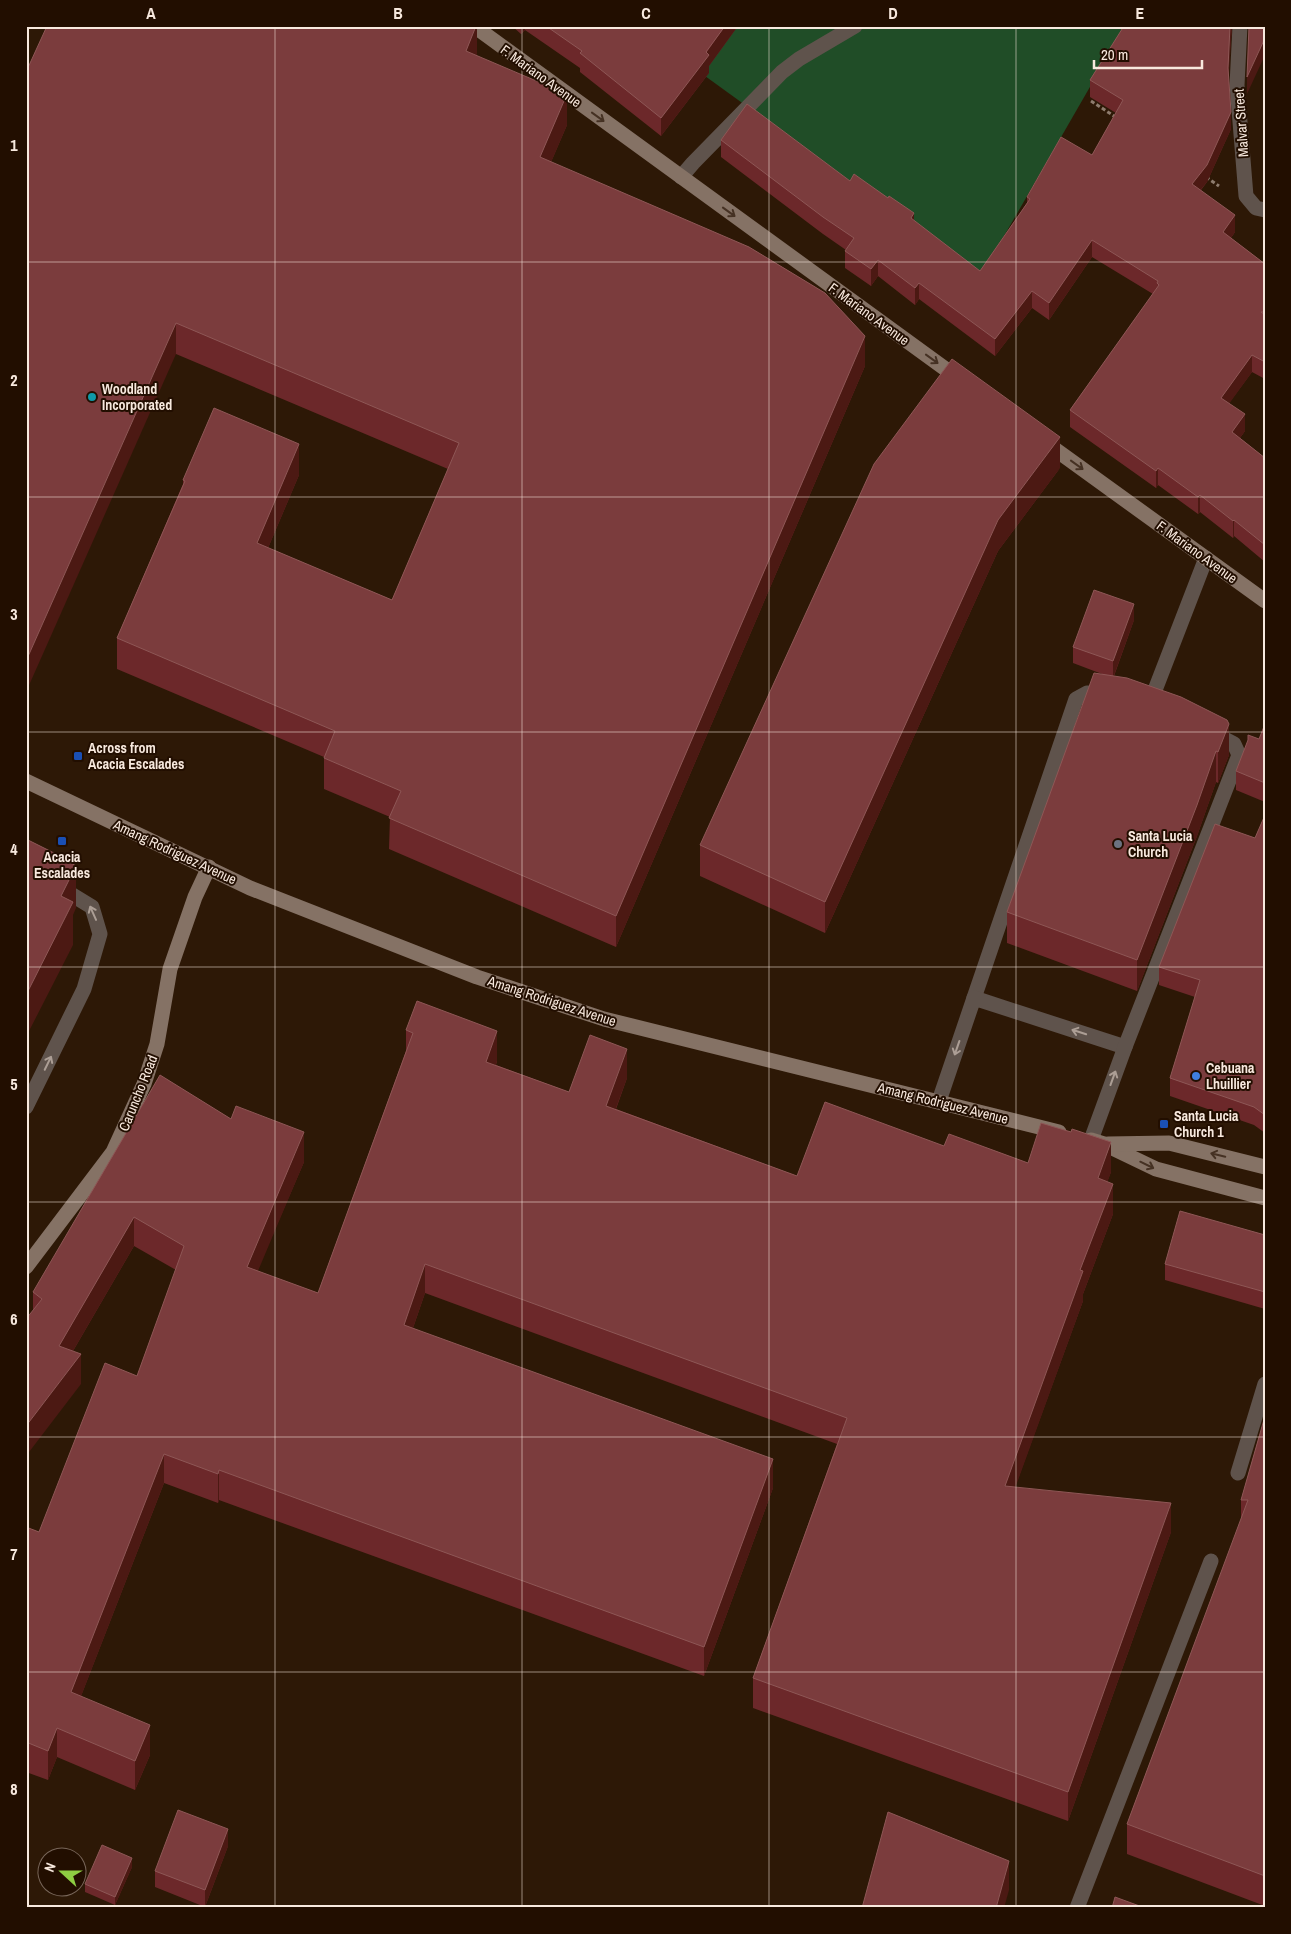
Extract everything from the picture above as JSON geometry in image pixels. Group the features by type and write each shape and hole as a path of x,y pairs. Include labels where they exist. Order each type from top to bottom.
{"main road":[{"name":"F. Mariano Avenue","path":"474,26 972,388"},
{"name":"F. Mariano Avenue","path":"1036,435 1265,601"},
{"name":"Amang Rodriguez Avenue","path":"26,781 250,888 478,977 604,1019 1087,1139 1156,1169 1265,1198"},
{"name":"Caruncho Road","path":"26,1267 113,1152 144,1084 157,1044 170,970 195,897 209,867"},
{"name":"Amang Rodriguez Avenue","path":"1087,1139 1169,1143 1265,1168"}],"street":[{"path":"681,177 693,162 782,72 799,59 855,26"},
{"name":"Malvar Street","path":"1240,26 1237,85 1246,196"},
{"path":"1246,196 1256,208 1265,210"},
{"path":"1150,703 1206,558"},
{"path":"939,1101 1076,699 1087,693 1150,703 1166,711"},
{"path":"1087,1139 1239,755 1234,744 1200,727"},
{"path":"26,870 51,882 92,907 100,934 84,989 26,1107"},
{"path":"974,998 1125,1047"},
{"path":"1238,1473 1265,1384"},
{"path":"1078,1908 1210,1561"}],"path":[{"path":"1091,101 1123,122"},
{"path":"1203,176 1220,187 1246,196"}],"green space":[{"path":"636,26 1123,26 1117,40 981,276"}],"building":[{"path":"47,26 476,26 466,51 567,94 540,157 749,247 825,293 865,336 616,916 389,818 401,791 324,758 335,731 117,638 185,481 183,480 214,408 299,444 257,543 392,600 459,443 176,323 26,661 26,72"},
{"path":"546,26 725,26 706,52 709,55 661,118 580,53 582,51"},
{"path":"1124,26 1230,26 1228,68 1231,112 1207,165 1192,184 1235,215 1223,232 1265,264 1265,312 1261,312 1265,315 1265,362 1252,355 1221,398 1245,414 1232,432 1265,458 1265,545 1200,495 1198,497 1158,468 1156,471 1070,410 1159,285 1158,281 1092,240 1049,303 1032,291 995,339 919,283 915,288 878,260 871,269 845,251 854,238 721,140 747,104 850,181 854,174 888,198 889,196 914,213 911,218 980,271 1030,199 1027,197 1061,137 1092,155 1123,100 1090,80"},
{"path":"1249,26 1265,26 1265,38 1247,77"},
{"path":"952,359 1060,437 998,520 825,902 700,845 874,464"},
{"path":"1094,590 1134,604 1113,661 1073,647"},
{"name":"Santa Lucia Church","path":"1094,673 1127,678 1181,697 1227,720 1229,724 1218,752 1216,751 1137,960 1007,912"},
{"path":"1265,724 1265,783 1236,771 1248,740 1248,735 1259,739"},
{"path":"1265,815 1265,1115 1254,1107 1170,1078 1200,980 1159,967 1215,824 1255,838"},
{"path":"26,839 76,866 61,896 73,902 26,995"},
{"path":"417,1001 497,1031 486,1062 569,1092 590,1035 627,1049 606,1106 797,1176 825,1102 944,1146 949,1134 1028,1163 1041,1123 1071,1132 1072,1129 1111,1142 1098,1178 1113,1184 1080,1270 1083,1271 1005,1486 1171,1503 1068,1792 753,1678 847,1418 425,1264 404,1325 773,1459 704,1647 219,1470 218,1474 164,1454 71,1692 150,1725 135,1761 57,1728 48,1751 26,1742 26,1527 39,1532 105,1363 137,1376 184,1246 134,1217 59,1346 81,1354 26,1426 26,1319 42,1299 33,1292 160,1075 231,1119 236,1106 304,1132 247,1267 318,1293 413,1033 406,1030"},
{"path":"1180,1211 1265,1235 1265,1292 1165,1264"},
{"path":"1265,1416 1265,1876 1127,1824 1248,1500 1241,1500"},
{"path":"178,1810 228,1829 205,1890 155,1871"},
{"path":"888,1812 1009,1861 996,1908 862,1908"},
{"path":"102,1845 132,1858 115,1897 88,1885 88,1877"},
{"path":"1115,1897 1145,1908 1112,1908"}],"place":[{"name":"Woodland Incorporated","path":"92,397"},
{"name":"Across from Acacia Escalades","path":"78,756"},
{"name":"Acacia Escalades","path":"62,841"},
{"name":"Santa Lucia Church","path":"1118,844"},
{"name":"Cebuana Lhuillier","path":"1196,1076"},
{"name":"Santa Lucia Church 1","path":"1164,1124"}]}
